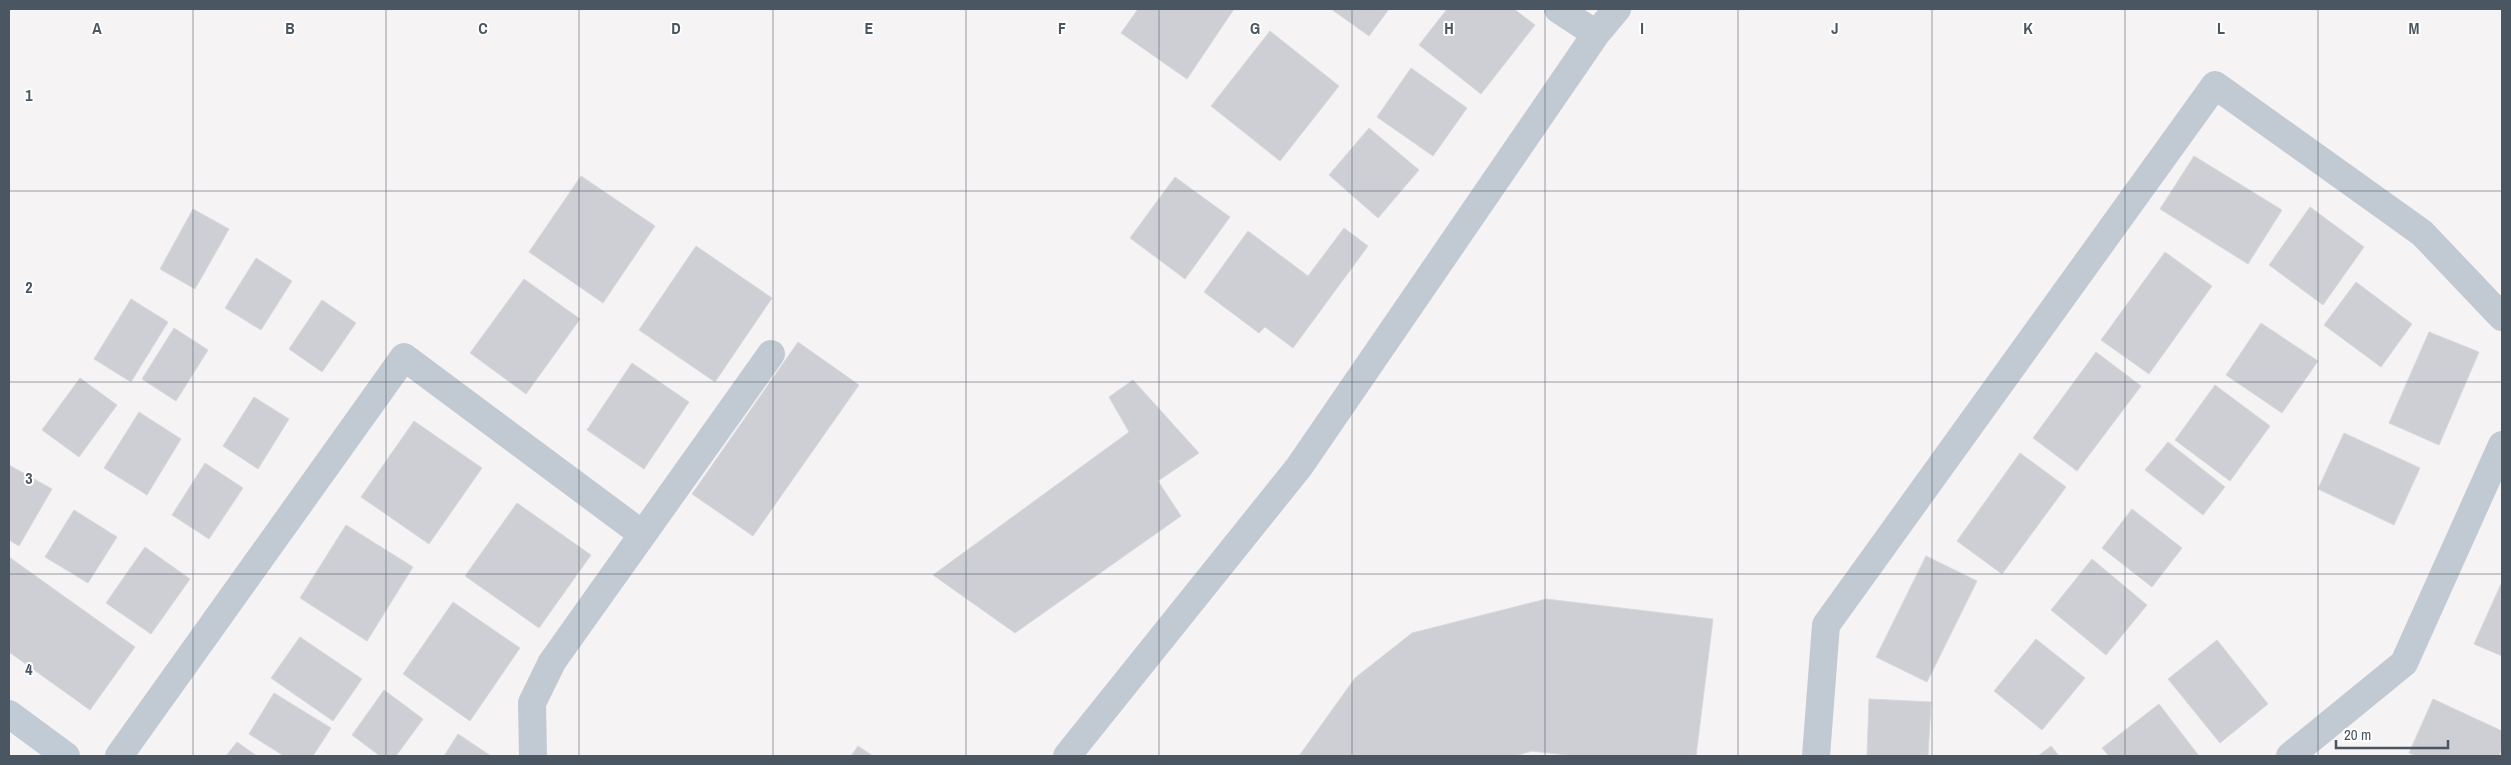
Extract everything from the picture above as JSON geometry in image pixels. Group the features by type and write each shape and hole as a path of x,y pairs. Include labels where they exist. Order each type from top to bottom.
{"street":[{"path":"1558,9 1596,34"},
{"path":"1067,756 1299,467 1596,34 1617,9"},
{"path":"1816,756 1826,625 2215,85 2422,232 2502,318"},
{"path":"533,756 532,703 552,662 771,354"},
{"path":"119,756 404,357 642,534"},
{"path":"2290,756 2404,664 2502,445"},
{"path":"9,714 66,756"}],"building":[{"path":"1138,9 1234,9 1187,79 1121,33"},
{"path":"1331,9 1389,9 1369,36"},
{"path":"1447,9 1514,9 1535,25 1481,94 1419,45"},
{"path":"1270,31 1339,86 1280,161 1211,106"},
{"path":"1411,68 1467,108 1433,156 1377,117"},
{"path":"1369,128 1419,170 1378,218 1329,175"},
{"path":"2194,156 2282,210 2248,264 2160,209"},
{"path":"581,176 655,226 603,303 529,252"},
{"path":"1175,177 1230,217 1185,279 1130,238"},
{"path":"2310,207 2364,247 2323,305 2269,265"},
{"path":"193,209 229,229 195,289 160,269"},
{"path":"1344,228 1368,246 1293,348 1265,327 1259,333 1204,292 1248,231 1308,276"},
{"path":"696,246 772,298 715,382 639,330"},
{"path":"2165,252 2212,286 2149,374 2101,340"},
{"path":"256,258 292,281 261,330 225,308"},
{"path":"524,279 580,319 526,394 470,353"},
{"path":"2356,282 2412,324 2381,367 2324,325"},
{"path":"131,299 168,322 131,382 94,359"},
{"path":"322,300 356,323 322,372 289,349"},
{"path":"2261,323 2318,361 2282,413 2226,375"},
{"path":"174,328 208,350 176,401 142,379"},
{"path":"2429,332 2479,352 2439,445 2389,423"},
{"path":"798,342 859,385 753,536 692,494"},
{"path":"2096,352 2141,386 2077,471 2033,438"},
{"path":"632,363 689,402 644,469 587,430"},
{"path":"80,378 117,405 79,457 42,430"},
{"path":"1133,380 1199,453 1158,481 1181,516 1015,633 933,575 1129,432 1109,397"},
{"path":"2215,385 2270,426 2230,481 2175,440"},
{"path":"254,397 289,419 258,469 223,446"},
{"path":"139,412 181,439 147,495 104,468"},
{"path":"414,421 482,468 429,544 361,497"},
{"path":"2344,433 2420,468 2394,525 2318,489"},
{"path":"2168,442 2225,487 2203,515 2145,470"},
{"path":"2020,453 2066,487 2002,574 1957,541"},
{"path":"205,463 243,488 209,539 172,515"},
{"path":"9,465 52,489 19,546 9,540"},
{"path":"517,503 591,555 539,628 465,576"},
{"path":"2132,509 2182,548 2152,587 2102,548"},
{"path":"74,510 117,537 88,583 45,557"},
{"path":"346,525 413,567 367,641 300,598"},
{"path":"145,547 190,579 151,634 106,603"},
{"path":"1926,556 1977,581 1927,682 1876,657"},
{"path":"9,557 135,647 90,710 9,652"},
{"path":"2092,559 2147,605 2106,655 2051,610"},
{"path":"2502,585 2502,656 2474,644"},
{"path":"1546,599 1713,619 1696,756 1575,756 1532,751 1515,756 1299,756 1355,678 1412,633"},
{"path":"453,602 520,648 470,721 403,674"},
{"path":"300,637 362,679 333,721 271,678"},
{"path":"2036,639 2085,678 2042,730 1994,691"},
{"path":"2217,640 2268,704 2220,743 2168,679"},
{"path":"384,690 423,719 396,756 380,756 352,735"},
{"path":"274,693 331,728 313,756 284,756 249,734"},
{"path":"1869,699 1931,702 1928,756 1867,756"},
{"path":"2433,699 2502,731 2502,748 2499,756 2417,756 2409,753"},
{"path":"2159,704 2199,756 2109,756 2102,748"},
{"path":"458,734 491,756 444,756"},
{"path":"237,742 257,756 226,756"},
{"path":"858,746 873,756 851,756"},
{"path":"2051,746 2059,756 2038,756"}]}
